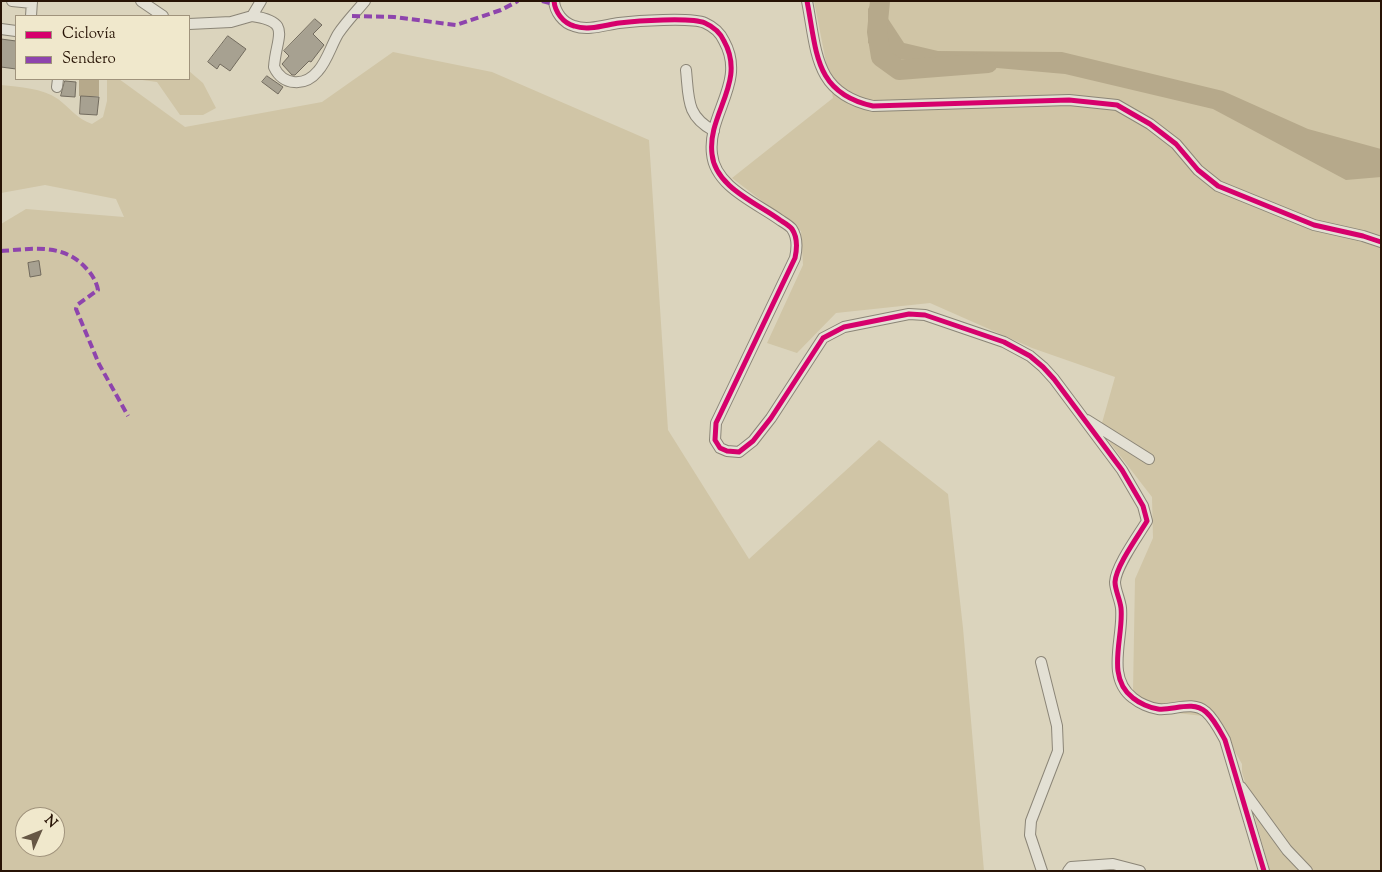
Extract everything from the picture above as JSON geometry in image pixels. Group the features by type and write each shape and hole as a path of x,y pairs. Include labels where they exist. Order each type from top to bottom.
{"street":[{"path":"12,1 32,2 31,15"},
{"path":"141,1 162,15"},
{"path":"252,16 261,1"},
{"path":"190,24 231,22 252,16 271,19 280,30 274,67 282,79 292,83 311,77 318,71 339,33 365,1"},
{"path":"554,1 558,14 566,23 575,27 587,28 621,23 690,20 710,25 720,33 731,59 731,75 726,98 714,131 711,153 716,168 743,196 792,229 798,246 795,258 716,424 715,440 720,448 739,452 754,441 823,338 844,328 909,314 925,315 951,322 1004,342 1030,356 1054,379 1122,470 1143,506 1147,521 1124,560 1115,581 1121,608 1117,648 1120,682 1132,698 1157,709 1184,706 1205,711 1225,740 1264,871"},
{"path":"807,1 821,66 828,80 839,93 854,102 873,106 1069,100 1117,105 1150,124 1176,144 1198,170 1218,186 1314,225 1381,242"},
{"path":"1,29 15,31"},
{"path":"686,70 691,111 703,125 714,131"},
{"path":"1084,419 1112,434 1149,459"},
{"path":"1041,662 1057,726 1058,751 1030,821 1030,835 1042,871"},
{"path":"1236,780 1286,850 1306,871"},
{"path":"1068,871 1071,867 1113,864 1140,871"}],"shaded area":[{"path":"814,1 1381,1 1381,871 1270,871 1242,772 1242,764 1226,736 1203,716 1150,710 1133,692 1135,579 1153,538 1152,497 1100,430 1115,377 1032,348 930,303 836,313 797,353 767,343 803,265 801,231 732,178 833,98"},
{"path":"873,1 888,1 883,11 904,43 938,51 1062,52 1223,91 1308,129 1381,149 1381,177 1346,180 1213,109 1065,74 895,59 868,43 868,9"},
{"path":"393,52 492,72 649,140 668,430 749,559 879,440 948,494 963,628 984,871 1,871 1,224 26,209 124,217 116,199 45,185 1,193 1,85 31,89 52,95 78,116 92,124 103,117 107,101 107,80 120,80 185,127 322,102"},
{"path":"190,72 203,83 216,108 203,115 180,115 157,82 142,80 190,80"},
{"path":"79,80 99,80 99,96 79,96"}],"building":[{"path":"315,19 322,25 313,34 324,45 311,62 309,61 295,75 292,75 282,64 289,56 284,51"},
{"path":"228,36 246,49 230,71 220,64 217,69 208,62"},
{"path":"1,39 15,41 15,69 1,67"},
{"path":"267,76 283,87 278,94 262,82"},
{"path":"65,81 76,82 75,97 61,96"},
{"path":"81,96 99,97 97,115 80,114"},
{"path":"39,261 41,275 30,277 28,263"}],"waterway":[{"path":"880,1 877,32 881,57 899,70 988,63"}],"marked path":[{"path":"352,16 394,17 456,25 501,10 518,1"},
{"path":"542,1 554,4"},
{"path":"1,251 34,249 56,251 75,259 91,274 98,290 77,305 76,309 99,364 128,416"}],"cycle path":[{"path":"554,1 556,9 563,20 570,25 579,27 591,28 619,23 663,20 688,20 705,23 721,35 730,56 729,84 712,139 712,154 715,166 721,176 738,193 791,228 794,232 797,247 795,258 716,423 715,440 720,448 739,452 753,441 771,418 823,338 844,327 909,314 925,315 1004,342 1030,356 1054,379 1122,470 1143,506 1147,521 1123,560 1115,582 1121,608 1118,656 1120,679 1125,689 1133,698 1145,705 1164,709 1195,707 1206,712 1212,718 1225,740 1264,871"},
{"path":"807,1 813,37 822,68 829,81 839,91 854,100 873,106 1069,100 1117,105 1150,124 1176,144 1198,170 1218,186 1314,225 1381,242"}]}
